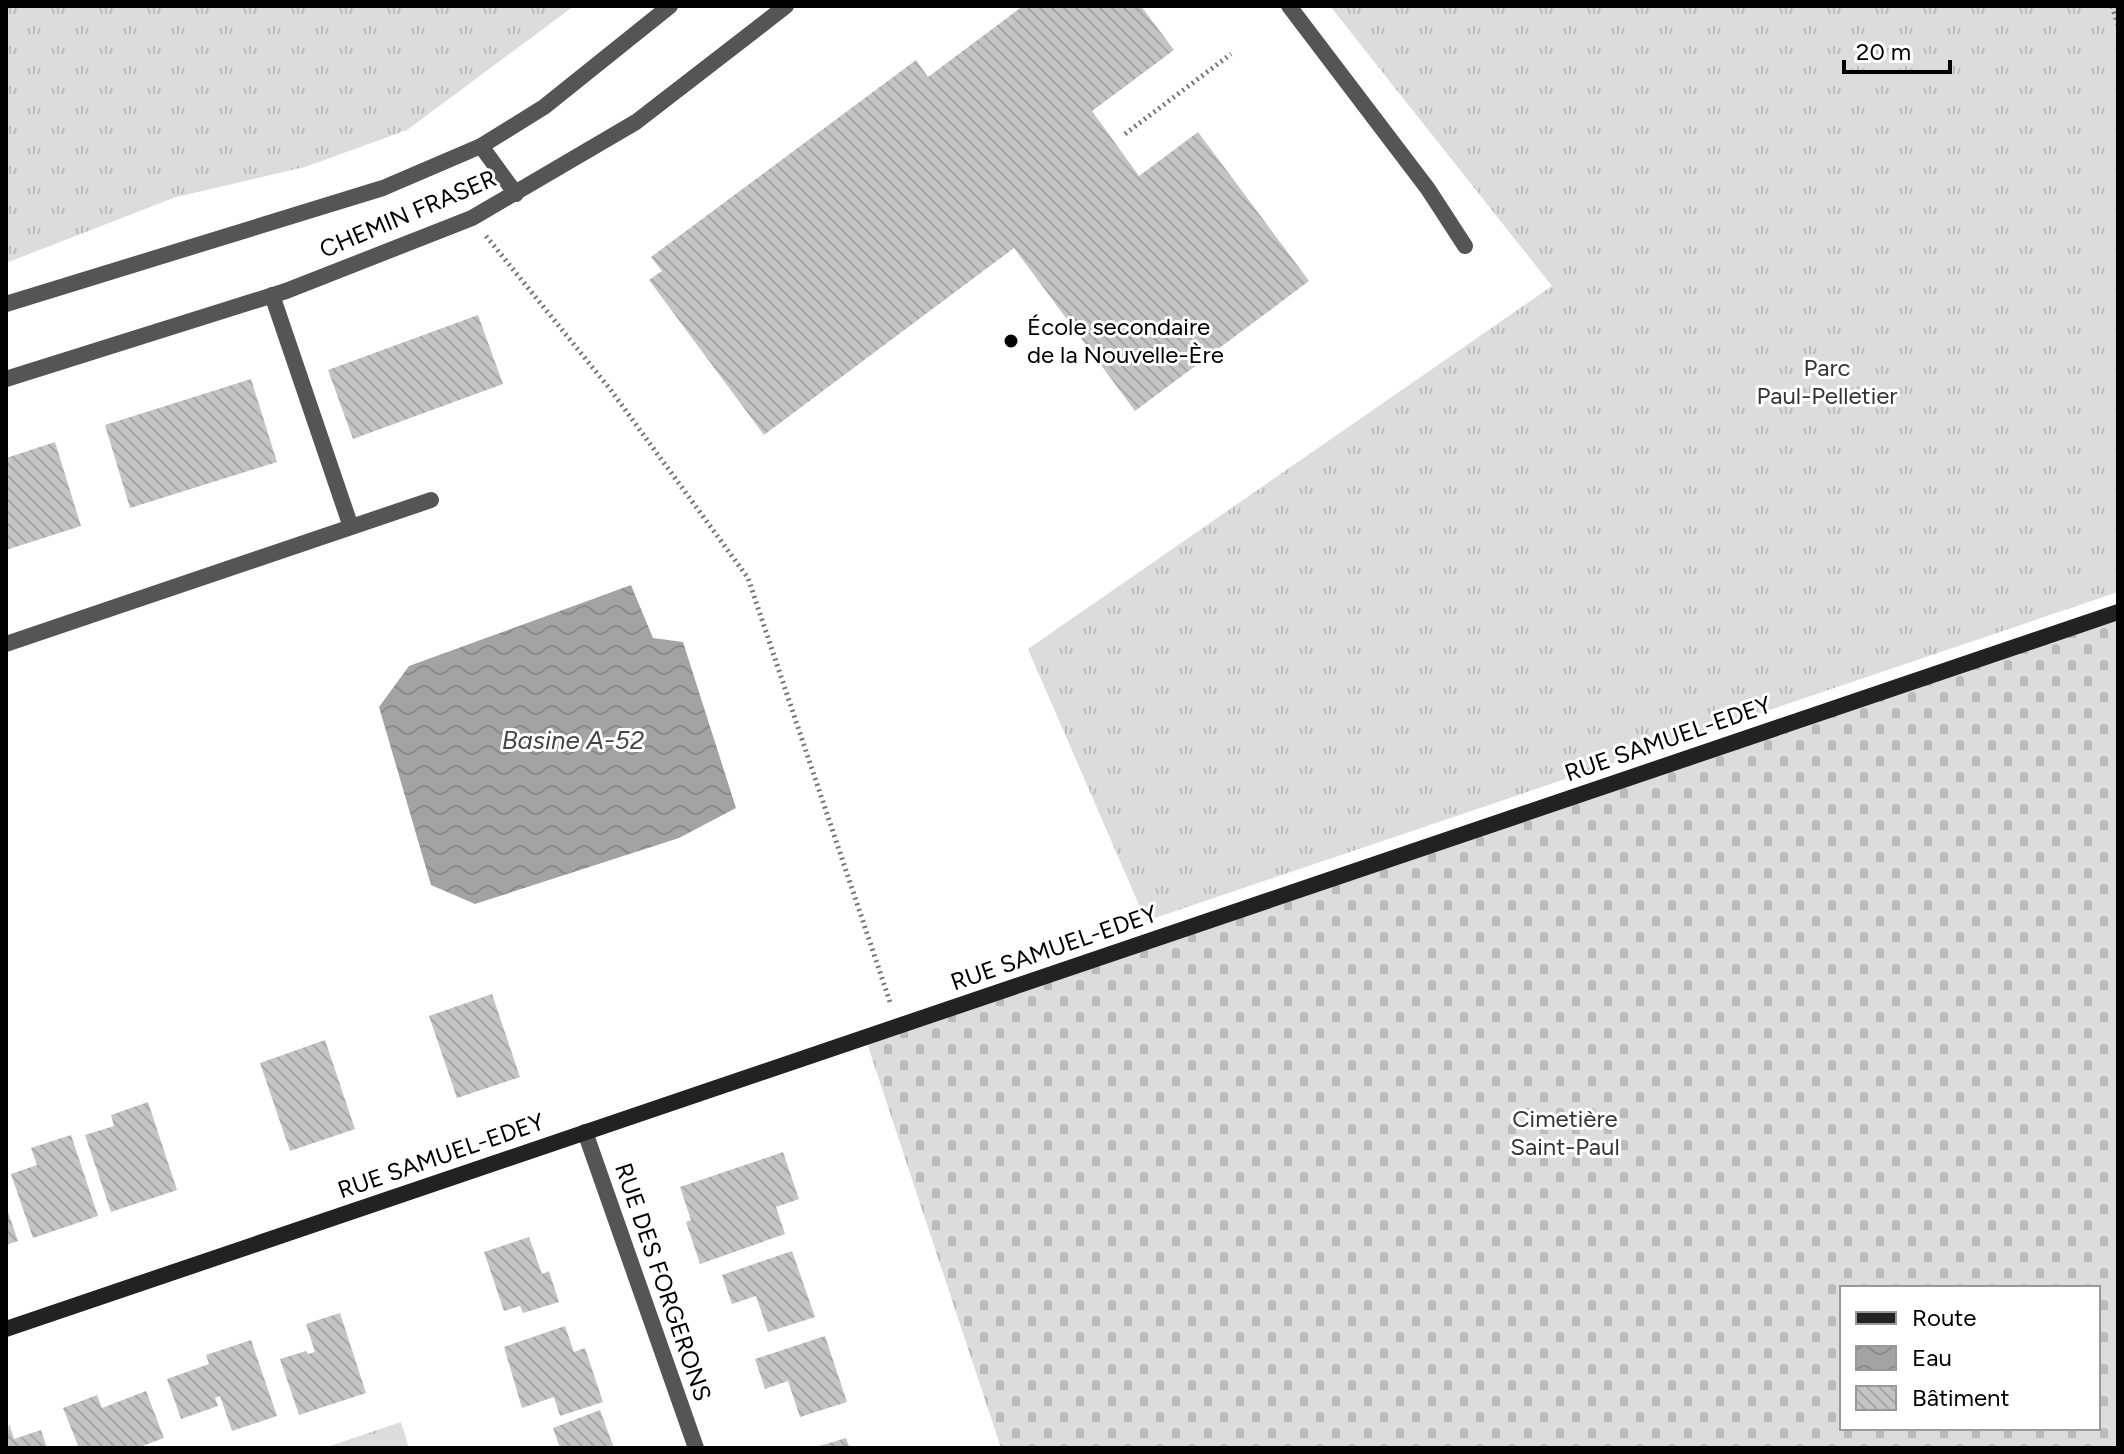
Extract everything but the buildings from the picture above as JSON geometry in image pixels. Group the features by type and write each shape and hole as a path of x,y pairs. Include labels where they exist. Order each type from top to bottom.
{"street":[{"name":"CHEMIN FRASER","path":"6,304 383,188 481,146 544,107 670,6"},
{"name":"CHEMIN FRASER","path":"6,379 272,295 472,218 636,122 786,6"},
{"path":"1289,6 1428,189 1465,246"},
{"path":"481,146 516,194"},
{"path":"272,295 351,527"},
{"path":"6,644 431,500"},
{"name":"RUE SAMUEL-EDEY","path":"6,1329 2118,612"},
{"name":"RUE DES FORGERONS","path":"585,1132 696,1448"}],"path":[{"path":"2112,6 2118,25"},
{"path":"1125,134 1231,54"},
{"path":"472,218 610,389 748,578 898,1026"}],"green space":[{"path":"6,6 574,6 407,130 305,167 176,197 6,263"},
{"name":"Parc Paul-Pelletier","path":"1330,6 2118,6 2118,592 1146,921 1028,649 1552,286"},
{"name":"Cimetière Saint-Paul","path":"2118,612 2118,1448 1001,1448 865,1037"},
{"path":"401,1422 409,1448 324,1448"}],"water":[{"name":"Basine A-52","path":"631,585 653,638 683,642 736,808 679,838 475,904 431,885 379,707 409,666"}],"place":[{"name":"École secondaire de la Nouvelle-Ère","path":"1011,341"}]}
